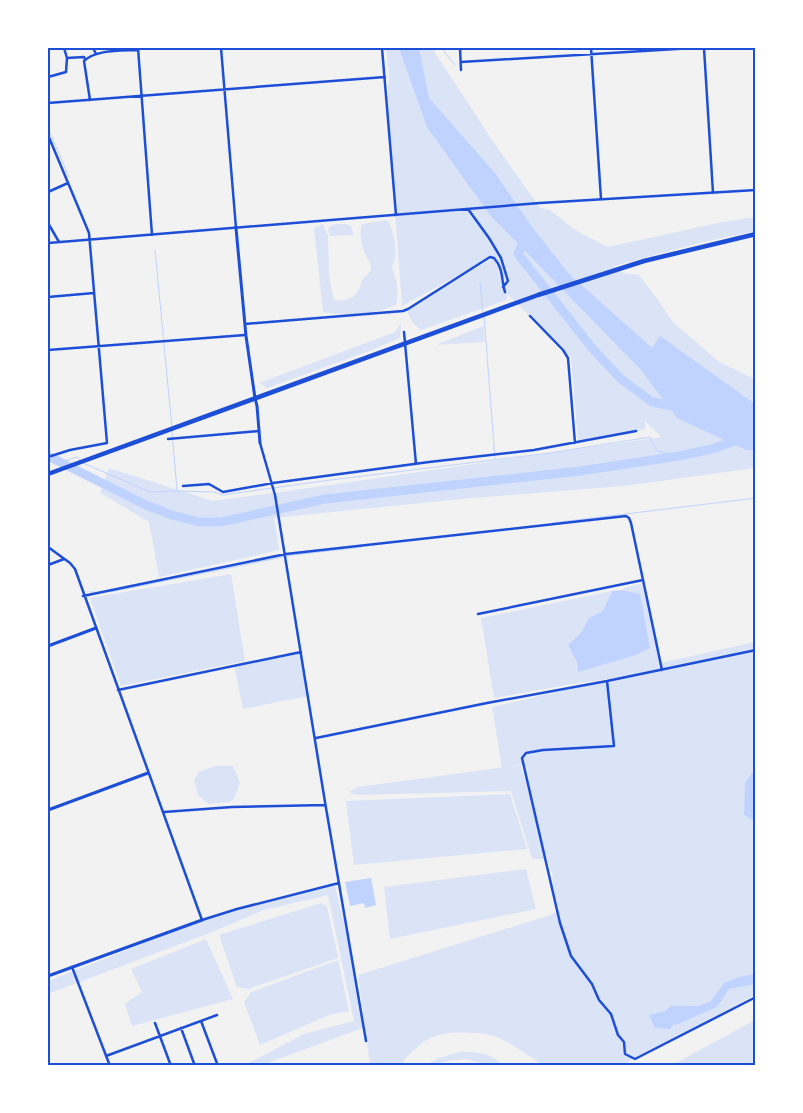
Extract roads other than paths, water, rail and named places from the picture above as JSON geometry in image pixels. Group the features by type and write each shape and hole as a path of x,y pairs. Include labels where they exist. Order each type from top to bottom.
{"highway":[{"path":"48,474 538,295 672,254 756,234"}],"street":[{"path":"48,48 56,48"},
{"path":"48,77 66,72 67,58 64,48"},
{"path":"93,48 96,54"},
{"path":"221,48 246,335 254,398 257,406 258,431 262,455 273,483 286,554 366,1041"},
{"path":"382,48 396,215"},
{"path":"460,48 461,70"},
{"path":"591,48 601,199"},
{"path":"461,62 693,48"},
{"path":"704,48 713,193"},
{"path":"67,58 84,57 85,59 96,54 138,49 152,235"},
{"path":"85,59 90,100"},
{"path":"48,104 385,77"},
{"path":"48,135 89,233 107,443 48,457"},
{"path":"48,192 68,183"},
{"path":"48,243 540,203 756,190"},
{"path":"468,209 489,238 500,258 508,281 503,287"},
{"path":"48,223 58,242"},
{"path":"245,324 403,311 490,257 494,258 498,264 504,280 503,287 505,292"},
{"path":"48,297 94,293"},
{"path":"530,316 563,350 568,358 575,444"},
{"path":"404,332 416,464"},
{"path":"48,350 246,335"},
{"path":"168,439 258,431"},
{"path":"183,486 209,484 223,492 273,483 575,444 636,431"},
{"path":"83,596 286,554 466,532 626,516 631,523 662,670"},
{"path":"48,547 70,563 74,569 202,920"},
{"path":"48,565 64,559"},
{"path":"478,614 643,580"},
{"path":"48,646 96,628"},
{"path":"315,738 756,650"},
{"path":"118,690 301,652"},
{"path":"607,681 614,746 542,750 526,753 522,758 560,923 571,956 592,984 599,1000 611,1014 618,1035 624,1042 625,1054 635,1059 756,996"},
{"path":"48,810 148,773"},
{"path":"164,812 232,807 326,805"},
{"path":"48,976 237,908 339,882"},
{"path":"72,967 110,1066"},
{"path":"106,1056 218,1015"},
{"path":"202,1021 218,1066"},
{"path":"155,1023 171,1066"},
{"path":"181,1028 195,1066"}],"water":[{"path":"399,48 419,48 429,98 495,173 532,227 569,274 652,348 660,336 755,404 755,450 746,450 677,418 641,370 490,215 427,127"},
{"path":"623,590 640,594 650,648 636,655 578,672 577,663 568,645 581,633 589,618 603,611 612,591"},
{"path":"752,773 755,776 755,821 744,815 745,783"},
{"path":"371,878 376,905 365,908 364,903 350,906 345,882"},
{"path":"755,974 755,984 729,989 717,1007 676,1025 674,1024 670,1029 655,1028 649,1015 665,1011 671,1006 699,1006 711,1001 724,983 739,977"}],"waterway":[{"path":"441,48 455,65"},
{"path":"48,128 69,177"},
{"path":"525,238 518,254 592,348 621,379 652,402 677,407"},
{"path":"155,250 172,428"},
{"path":"480,282 483,312"},
{"path":"484,316 495,459"},
{"path":"172,432 177,490"},
{"path":"83,463 150,492 214,492 222,495 550,453 650,437 657,451 679,456"},
{"path":"48,456 146,505 172,515 199,522 221,522 325,499 580,471 679,456 712,449 741,439"},
{"path":"60,462 77,457 80,460"},
{"path":"552,523 756,498"},
{"path":"110,592 293,555 362,547"},
{"path":"90,592 96,592"}]}
